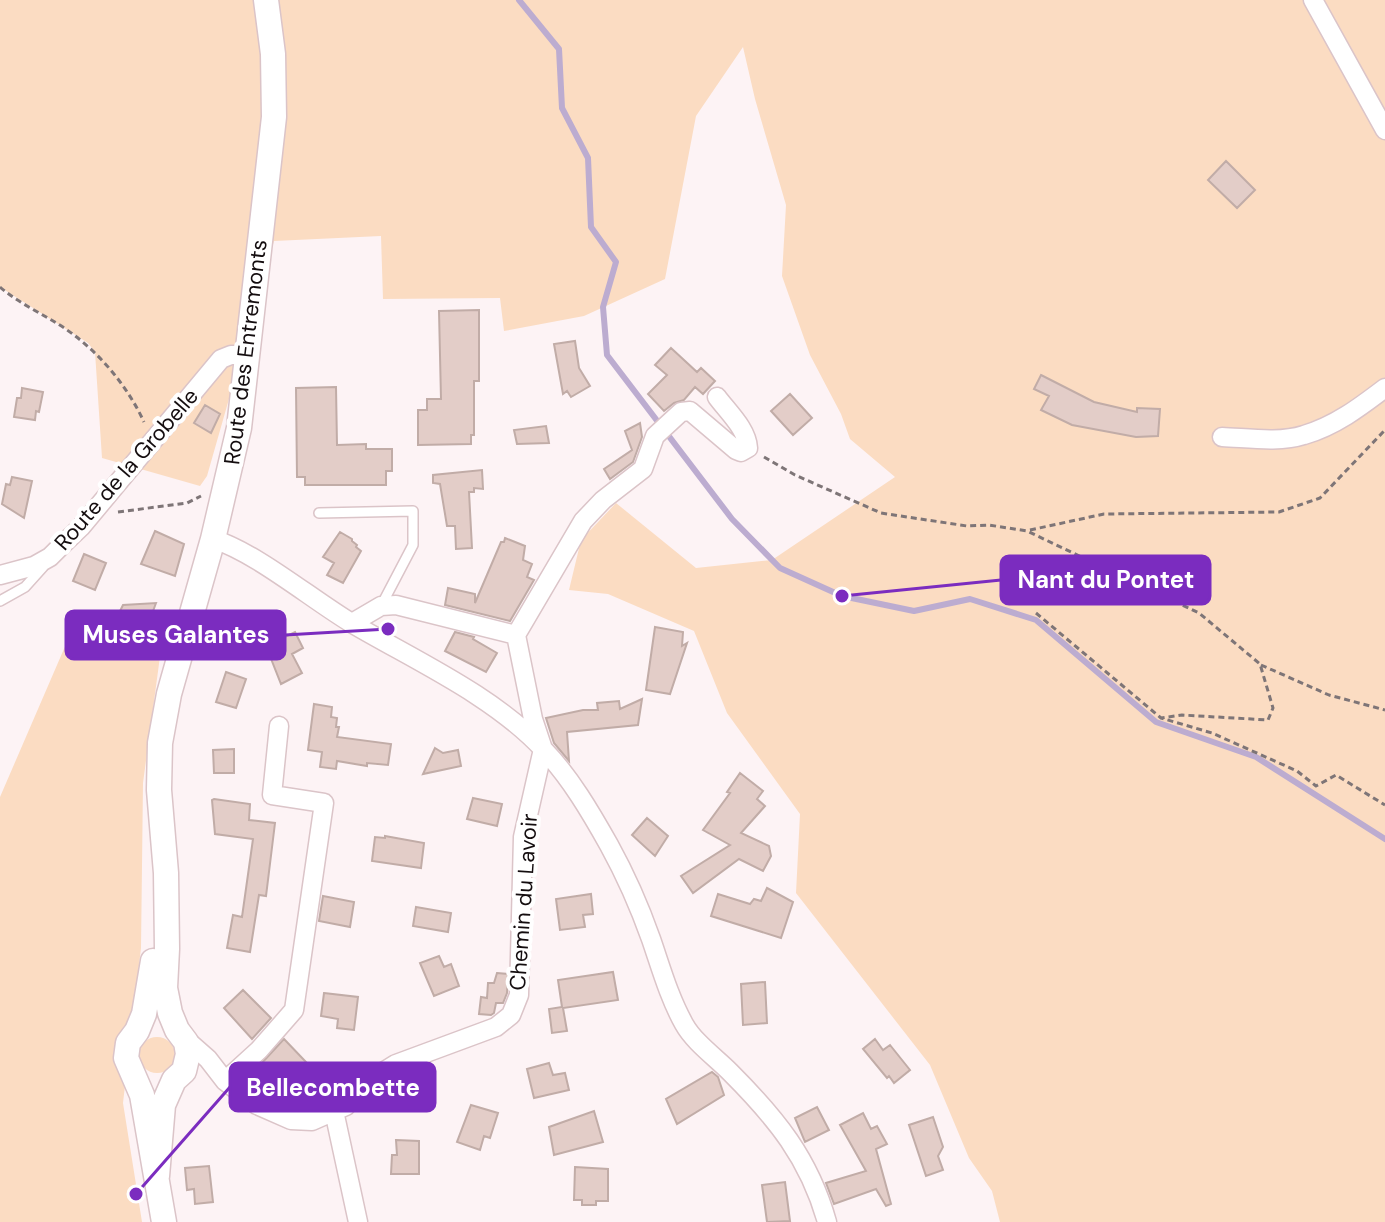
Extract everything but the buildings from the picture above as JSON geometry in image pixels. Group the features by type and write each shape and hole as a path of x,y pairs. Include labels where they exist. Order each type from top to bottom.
{"main road":[{"name":"Route des Entremonts","path":"157,1176 163,1105 186,1066 188,1054 166,1001 160,743 169,694 234,458 274,117 273,54 266,0"},
{"name":"Route des Entremonts","path":"164,1222 142,1095 126,1058 128,1043 137,1031 150,988 165,888"},
{"path":"137,1031 153,1024 169,1026 180,1034"},
{"path":"136,1077 151,1085 167,1084 177,1078"}],"street":[{"path":"1313,0 1385,130"},
{"name":"Route de la Grobelle","path":"0,575 34,566 50,557 81,527 221,359 246,355"},
{"path":"1222,437 1301,437 1341,420 1385,388"},
{"path":"543,749 533,719 516,635 583,521 603,500 643,469 655,436 681,412 690,411 736,450 741,452 748,448 737,422 717,397"},
{"path":"213,539 251,558 352,623 488,703 543,749 572,786 610,846 685,1027 790,1138 819,1193 827,1222"},
{"path":"352,623 381,606 396,605 516,635"},
{"path":"225,1081 259,1050 294,1010 324,803 272,795 279,726"},
{"name":"Chemin du Lavoir","path":"180,1034 208,1059 225,1081 257,1105 291,1120 312,1121 346,1106 362,1085 396,1064 496,1027 511,1015 519,995 523,837 543,749"},
{"name":"Chemin du Lavoir","path":"177,1078 201,1073 225,1081"},
{"path":"334,1111 358,1222"}],"lane":[{"path":"319,513 413,511 413,545 381,606"},
{"path":"0,601 25,587 50,557"}],"path":[{"path":"0,287 95,352 136,404 153,440"},
{"path":"1027,531 1104,514 1279,512 1320,498 1385,430"},
{"path":"748,448 795,475 881,513 1027,531 1199,613 1260,664 1329,695 1385,710"},
{"path":"110,513 187,503 209,491"},
{"path":"1036,613 1161,718 1226,739 1297,771 1316,786 1336,775 1385,805"},
{"path":"1161,718 1182,715 1268,720 1273,708 1260,664"}],"shaded area":[{"path":"0,0 1385,0 1385,1222 1000,1222 992,1191 969,1158 930,1065 796,893 800,814 727,713 694,631 608,594 569,590 581,540 616,503 696,568 772,560 895,477 850,439 841,414 810,355 782,276 786,205 743,47 696,116 665,279 584,316 504,331 500,298 383,299 381,236 274,241 207,476 200,486 102,458 95,352 88,343 0,287"},
{"path":"73,628 161,649 143,783 141,948 123,1103 142,1222 0,1222 0,797"},
{"path":"157,1037 170,1042 175,1055 170,1068 157,1073 144,1068 139,1055 144,1042"}],"waterway":[{"path":"519,0 559,49 562,108 588,158 591,227 616,262 603,307 607,355 732,519 780,568 842,596 914,611 970,599 1036,620 1156,722 1256,757 1385,839"}],"place":[{"name":"Nant du Pontet","path":"842,596"},
{"name":"Muses Galantes","path":"388,629"},
{"name":"Bellecombette","path":"136,1194"}]}
